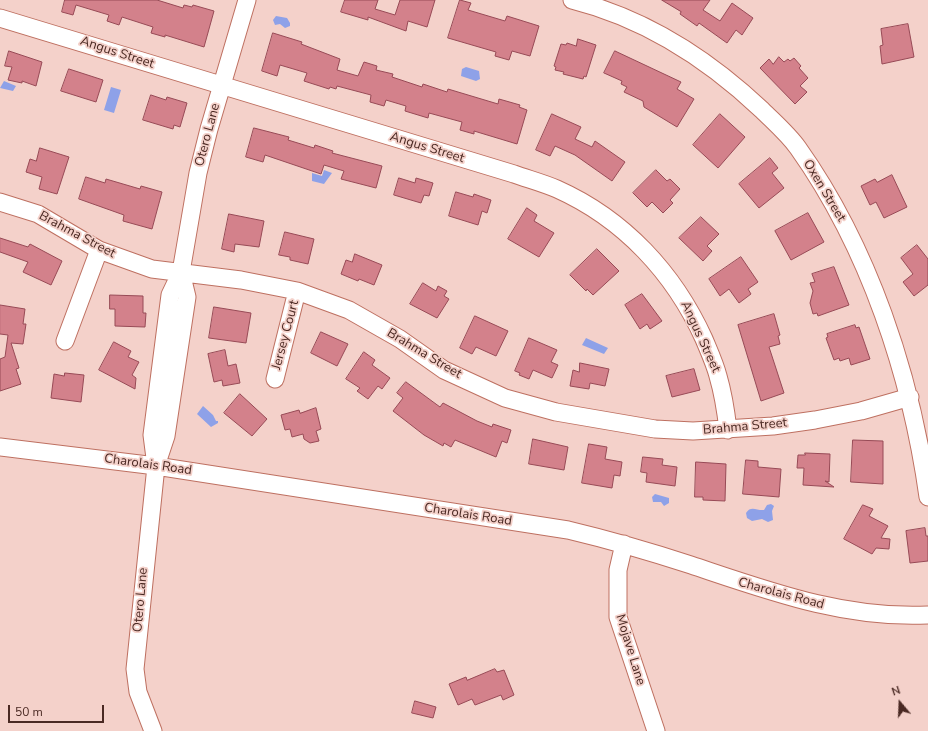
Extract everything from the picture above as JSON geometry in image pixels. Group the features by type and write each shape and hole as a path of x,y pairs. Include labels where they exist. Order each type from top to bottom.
{"street":[{"name":"Otero Lane","path":"153,731 138,692 135,669 141,592 156,466 152,435 170,295 181,272 198,173 221,87 247,0"},
{"name":"Oxen Street","path":"572,0 628,19 671,41 709,64 744,93 797,146 829,196 852,239 891,339 910,397 921,446 928,497"},
{"name":"Angus Street","path":"0,18 221,87 557,188 594,209 627,233 653,259 676,288 694,317 718,375 728,430"},
{"name":"Brahma Street","path":"0,202 38,214 99,250 152,269 241,280 298,290 349,310 400,339 444,370 505,398 556,412 656,429 693,431 728,430 815,420 861,411 910,397"},
{"path":"65,342 99,250"},
{"name":"Jersey Court","path":"275,379 298,290"},
{"name":"Charolais Road","path":"0,447 156,466 568,530 624,544 756,588 809,602 848,611 928,615"},
{"name":"Mojave Lane","path":"624,544 618,570 618,617 656,731"}],"water":[{"path":"276,16 287,18 290,26 285,28 280,24 275,25 273,20"},
{"path":"466,67 479,71 480,79 476,81 461,76 462,69"},
{"path":"4,81 16,86 13,91 0,88"},
{"path":"111,87 121,90 114,113 104,110"},
{"path":"324,170 332,173 324,184 312,181 312,173 322,176"},
{"path":"586,338 608,348 604,354 582,345"},
{"path":"203,406 213,415 218,423 211,427 197,414"},
{"path":"655,494 669,498 669,503 664,506 661,502 653,502 652,497"},
{"path":"771,504 774,506 772,511 773,520 768,522 762,519 752,521 747,518 746,513 750,509 764,510 767,505"}],"building":[{"path":"65,0 157,0 183,8 184,5 192,7 193,5 214,11 204,47 165,35 165,37 151,33 153,27 122,17 119,25 107,21 109,15 76,5 73,15 62,12"},
{"path":"345,0 378,0 375,9 395,15 400,0 435,0 427,27 408,21 406,31 368,17 368,20 341,12"},
{"path":"460,0 471,3 468,10 505,21 507,16 539,26 530,56 512,51 509,60 495,56 496,52 448,38"},
{"path":"662,0 710,0 703,10 720,21 732,3 753,18 742,35 736,30 727,43 699,23 697,26 680,14 681,12"},
{"path":"908,24 914,57 882,64 880,46 883,45 881,29"},
{"path":"273,33 302,42 301,44 340,59 337,70 358,76 364,62 377,66 376,70 393,74 392,77 422,87 423,84 447,92 448,89 498,104 499,99 520,105 519,107 527,110 517,144 474,131 474,134 460,130 462,122 429,113 428,118 405,111 406,106 386,100 384,106 370,102 371,95 337,86 336,89 330,87 329,89 304,81 307,73 280,65 277,76 262,71"},
{"path":"578,39 596,45 586,77 584,76 583,79 563,74 564,72 555,70 556,67 554,66 561,44 566,45 567,43 576,46"},
{"path":"9,51 42,62 36,86 22,81 22,83 8,80 12,67 5,66"},
{"path":"615,51 681,82 677,89 694,99 677,127 644,107 643,101 624,92 627,87 621,84 622,81 604,73"},
{"path":"779,57 784,62 788,59 790,61 794,58 801,66 799,68 808,78 800,86 807,92 795,104 760,68 769,59 773,64"},
{"path":"69,69 103,80 96,102 61,91"},
{"path":"151,95 166,100 167,97 187,103 180,127 174,125 173,129 143,120"},
{"path":"552,114 581,127 575,139 592,147 595,141 625,162 612,181 575,155 555,146 550,156 536,150"},
{"path":"720,114 745,137 718,168 693,145"},
{"path":"254,128 289,137 288,140 314,148 315,145 333,151 332,153 382,166 376,188 341,179 344,171 324,165 321,174 265,155 263,162 246,157"},
{"path":"40,148 69,157 57,194 39,189 42,177 26,172 30,159 36,161"},
{"path":"770,158 778,168 772,173 784,188 759,208 739,184"},
{"path":"656,170 667,181 670,179 680,189 670,200 673,203 663,213 652,202 647,207 633,193"},
{"path":"892,175 907,207 884,218 876,202 870,205 861,186 875,179 877,182"},
{"path":"86,177 105,183 106,179 140,189 141,186 162,192 152,229 123,221 124,215 79,199"},
{"path":"399,178 415,183 416,178 433,183 429,196 424,195 421,203 394,195"},
{"path":"456,192 473,197 474,194 491,200 487,213 482,211 478,225 449,216"},
{"path":"527,208 537,215 534,221 554,233 539,257 508,239"},
{"path":"808,213 824,242 791,260 775,231"},
{"path":"229,214 264,221 259,247 235,244 234,252 222,249"},
{"path":"701,217 719,234 707,246 712,251 703,261 679,238"},
{"path":"285,232 314,239 308,264 290,260 290,257 279,255"},
{"path":"0,238 28,247 30,244 62,261 51,285 23,272 28,262 0,252"},
{"path":"917,245 928,259 928,285 914,296 903,282 913,274 901,258"},
{"path":"597,249 619,271 593,295 587,289 586,291 570,275"},
{"path":"355,254 382,265 374,285 359,279 358,281 341,274 346,260 352,262"},
{"path":"741,257 758,282 748,289 751,294 739,303 729,289 720,296 709,279"},
{"path":"834,267 849,305 818,316 817,313 813,314 810,303 813,291 810,283 815,282 812,274"},
{"path":"423,283 436,291 438,286 447,291 444,296 449,299 437,318 410,304"},
{"path":"642,294 662,321 650,329 647,324 640,329 625,305"},
{"path":"110,295 143,296 143,313 146,313 145,327 115,326 115,309 110,309"},
{"path":"0,305 25,309 23,324 26,324 23,344 11,343 19,368 16,369 21,384 0,391 0,359 5,357 8,335 0,334"},
{"path":"214,307 251,313 246,343 209,338"},
{"path":"774,314 780,335 778,336 780,344 769,347 784,393 761,401 738,325"},
{"path":"475,316 508,331 496,356 476,347 472,354 460,348"},
{"path":"855,325 856,328 859,327 870,359 851,365 849,358 840,361 839,358 834,360 826,338 828,337 827,334"},
{"path":"321,332 348,344 337,366 311,353"},
{"path":"529,338 557,350 551,362 558,365 552,378 533,370 529,379 519,375 520,373 515,371"},
{"path":"114,342 131,351 128,357 139,362 132,375 136,378 135,389 99,370"},
{"path":"225,350 228,366 236,364 240,383 223,386 222,380 214,382 208,354"},
{"path":"364,352 375,360 372,365 390,378 382,389 378,386 368,399 357,391 360,388 346,379"},
{"path":"580,363 609,369 605,386 590,383 589,389 570,386 573,370 579,372"},
{"path":"694,369 700,390 672,397 666,376"},
{"path":"65,373 84,375 81,402 51,398 54,374 64,376"},
{"path":"406,382 440,407 443,403 477,421 492,427 493,424 511,430 507,443 502,441 496,457 455,440 451,447 444,443 443,446 424,435 393,411 403,398 397,393"},
{"path":"240,394 267,419 252,436 224,413"},
{"path":"316,408 321,429 316,431 319,441 310,443 304,439 303,434 292,437 290,429 285,430 281,415 299,410 300,413"},
{"path":"533,439 568,447 564,470 529,464"},
{"path":"853,440 883,441 883,484 851,482"},
{"path":"589,444 607,447 605,459 622,462 620,476 614,475 612,488 582,483"},
{"path":"805,453 830,454 829,482 825,481 834,487 803,485 804,468 797,468 798,455 805,455"},
{"path":"643,457 663,459 662,465 677,467 675,486 646,482 647,473 641,472"},
{"path":"746,460 758,461 758,467 781,469 779,497 743,494"},
{"path":"696,462 726,464 725,501 703,500 703,497 695,497"},
{"path":"863,505 873,509 869,516 888,526 881,538 890,539 889,549 876,548 872,554 844,539"},
{"path":"925,528 926,536 928,536 928,561 910,563 906,531"},
{"path":"495,669 497,672 504,670 514,695 503,700 501,695 475,705 472,699 458,705 449,684 466,677 467,680"},
{"path":"415,701 436,707 433,718 412,713"}]}
